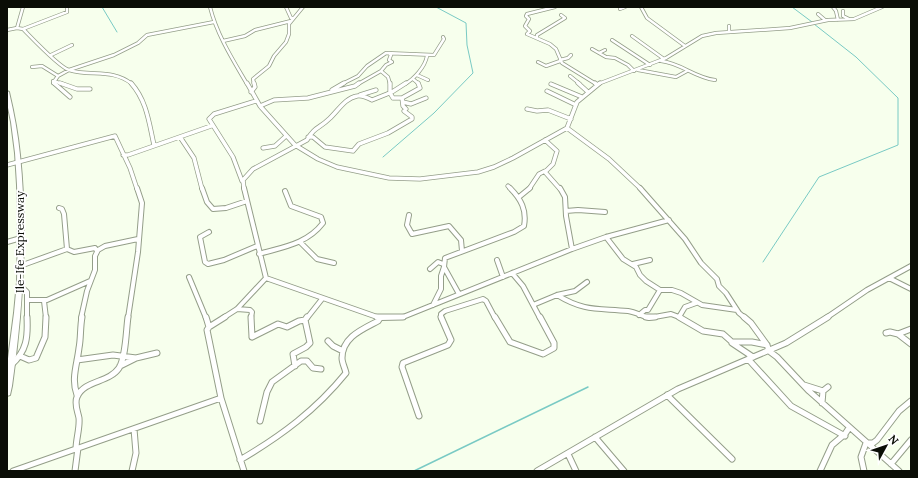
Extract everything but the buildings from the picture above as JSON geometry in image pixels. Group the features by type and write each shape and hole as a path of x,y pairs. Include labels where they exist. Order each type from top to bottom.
{"highway":[{"name":"Ile-Ife Expressway","path":"7,92 15,133 21,238 20,285 7,392"}],"street":[{"path":"17,28 23,7"},
{"path":"7,30 17,28 23,29 67,12 65,7"},
{"path":"210,7 214,22 223,41 256,101 295,145 318,159 337,167 370,175 420,179 486,170 512,158 568,128 576,105 582,97 604,81 665,59 702,36 729,32 790,28 828,19 838,20 861,18 882,7"},
{"path":"286,7 292,20"},
{"path":"251,92 255,87 252,79 269,66 274,56 286,42 289,34 289,24 303,7"},
{"path":"555,7 526,16 529,19 525,26 530,31 527,34 551,44 555,48 560,61 598,85"},
{"path":"620,9 625,7"},
{"path":"641,7 647,18 685,46"},
{"path":"833,7 836,10 838,20"},
{"path":"836,10 844,11 843,16 849,19"},
{"path":"818,14 828,19"},
{"path":"537,38 538,35 565,18 561,15"},
{"path":"223,41 245,36 255,30 292,20"},
{"path":"53,81 58,76 69,70 114,55 138,43 147,35 214,22"},
{"path":"729,26 729,32"},
{"path":"23,29 69,70 110,74 132,82 140,94 154,145"},
{"path":"632,36 669,62 702,78 714,80"},
{"path":"328,92 358,76 370,63 383,54 434,55 436,48 443,42 443,37"},
{"path":"612,40 650,65"},
{"path":"51,55 72,45"},
{"path":"592,49 606,57 618,59 634,71"},
{"path":"599,53 605,50"},
{"path":"260,106 274,100 308,98 353,87 382,70 392,62 389,60 391,55 389,53"},
{"path":"538,62 546,66 568,58 571,55"},
{"path":"353,87 358,95 372,100 390,93 417,76 428,56"},
{"path":"660,61 669,62"},
{"path":"32,67 42,66 58,76"},
{"path":"378,66 385,73 391,84 390,93 393,98 411,104 426,98"},
{"path":"638,70 676,77 687,71"},
{"path":"417,76 428,80"},
{"path":"570,76 588,92"},
{"path":"402,100 420,88 419,84 413,79"},
{"path":"53,81 77,89 90,89"},
{"path":"53,81 70,97"},
{"path":"551,84 582,97"},
{"path":"243,185 243,180 253,169 295,145 305,141 311,132 329,120 339,107 358,95 376,90"},
{"path":"547,91 576,105"},
{"path":"308,137 313,137 322,146 327,148 342,148 353,151 359,144 392,131 412,119 412,117 404,111 406,109 403,106 402,100"},
{"path":"256,101 214,114 209,119 211,126 217,132 232,156 243,185 266,278"},
{"path":"527,109 537,111 548,110 571,119"},
{"path":"125,156 211,126"},
{"path":"568,128 627,174 647,194 696,254 701,263 717,279 719,286 726,293 737,310 752,323 767,345 769,351 777,357 849,428 899,471"},
{"path":"7,165 113,136 116,137 119,142 142,203 120,366"},
{"path":"263,148 275,146 286,136"},
{"path":"180,137 194,157 200,175 204,197 209,206 213,209 246,201"},
{"path":"519,197 532,186 533,181 539,174 546,171 553,164 557,151 545,140"},
{"path":"546,171 546,174 562,191 565,197 572,249"},
{"path":"433,305 441,289 440,276 445,258 523,228 526,214 524,204 508,186"},
{"path":"259,254 300,242 317,231 323,223 322,220 316,215 291,206 285,191"},
{"path":"59,208 62,209 64,214 67,249"},
{"path":"566,211 578,210 605,212"},
{"path":"409,215 407,225 412,234 449,226 459,237 463,245 462,251"},
{"path":"266,278 322,299 380,318 403,317 572,249 606,237 669,220"},
{"path":"209,232 200,237 205,262 208,264 224,260 257,246"},
{"path":"606,237 615,246 623,258 633,264 646,281 660,290 672,290 681,293 696,303 702,305 737,310"},
{"path":"7,242 21,238"},
{"path":"75,471 79,420 76,399 77,395 74,390 74,368 80,341 79,330 90,281 96,270 94,261 97,251 105,246 138,239"},
{"path":"300,242 318,259 334,263"},
{"path":"20,266 67,249 74,252 95,248 97,251"},
{"path":"497,260 503,277"},
{"path":"633,264 650,260"},
{"path":"430,269 438,262 444,265 459,294"},
{"path":"537,471 667,395 769,351 825,320 868,290 911,266"},
{"path":"419,416 402,367 403,363 448,345 451,340 441,319 441,314 483,299 486,301 510,342 543,354 554,348 554,343 523,286 512,273"},
{"path":"189,277 204,310 209,327 207,330 208,340 221,398 244,471"},
{"path":"209,327 237,309 266,278"},
{"path":"889,278 911,289"},
{"path":"27,303 44,301 90,281"},
{"path":"533,305 557,295 575,291 587,282"},
{"path":"10,367 25,348 28,337 28,296 25,289 20,285"},
{"path":"639,315 645,310 648,310 660,290"},
{"path":"557,295 572,304 598,310 630,311 649,318 671,314 695,325 702,331 721,333 751,358 779,394 784,397 791,406 846,436"},
{"path":"237,309 250,310 252,312 251,320 254,330 253,337 278,324 287,327 299,321 305,320 322,299"},
{"path":"20,356 29,360 36,358 38,354 47,329 44,301"},
{"path":"679,317 682,309 689,304 696,303"},
{"path":"240,460 268,444 314,410 334,389 346,373 342,357 343,350 349,338 378,321 380,318"},
{"path":"295,366 293,354 296,351 304,349 310,342 305,320"},
{"path":"898,334 911,328"},
{"path":"886,333 890,332 898,334 911,344"},
{"path":"328,341 333,346 343,350"},
{"path":"732,342 752,342 767,345"},
{"path":"77,395 83,389 110,378 120,366 136,358 157,353"},
{"path":"77,360 113,355 136,358"},
{"path":"260,421 267,392 272,382 301,361 307,361 313,368 321,369"},
{"path":"804,385 826,389 822,403"},
{"path":"667,395 732,459"},
{"path":"13,471 221,398"},
{"path":"866,443 873,443 877,440 899,411 911,401"},
{"path":"820,471 833,444 846,436 849,428"},
{"path":"132,471 136,454 134,429"},
{"path":"595,437 624,471"},
{"path":"891,464 911,440"},
{"path":"864,471 860,457 862,449 866,443"},
{"path":"568,454 576,471"}],"waterway":[{"path":"102,7 117,32"},
{"path":"383,157 434,113 473,73 467,45 466,23 436,7"},
{"path":"792,7 812,22"},
{"path":"763,262 819,177 898,145 898,98 856,57 814,24"},
{"path":"414,471 588,387"}]}
